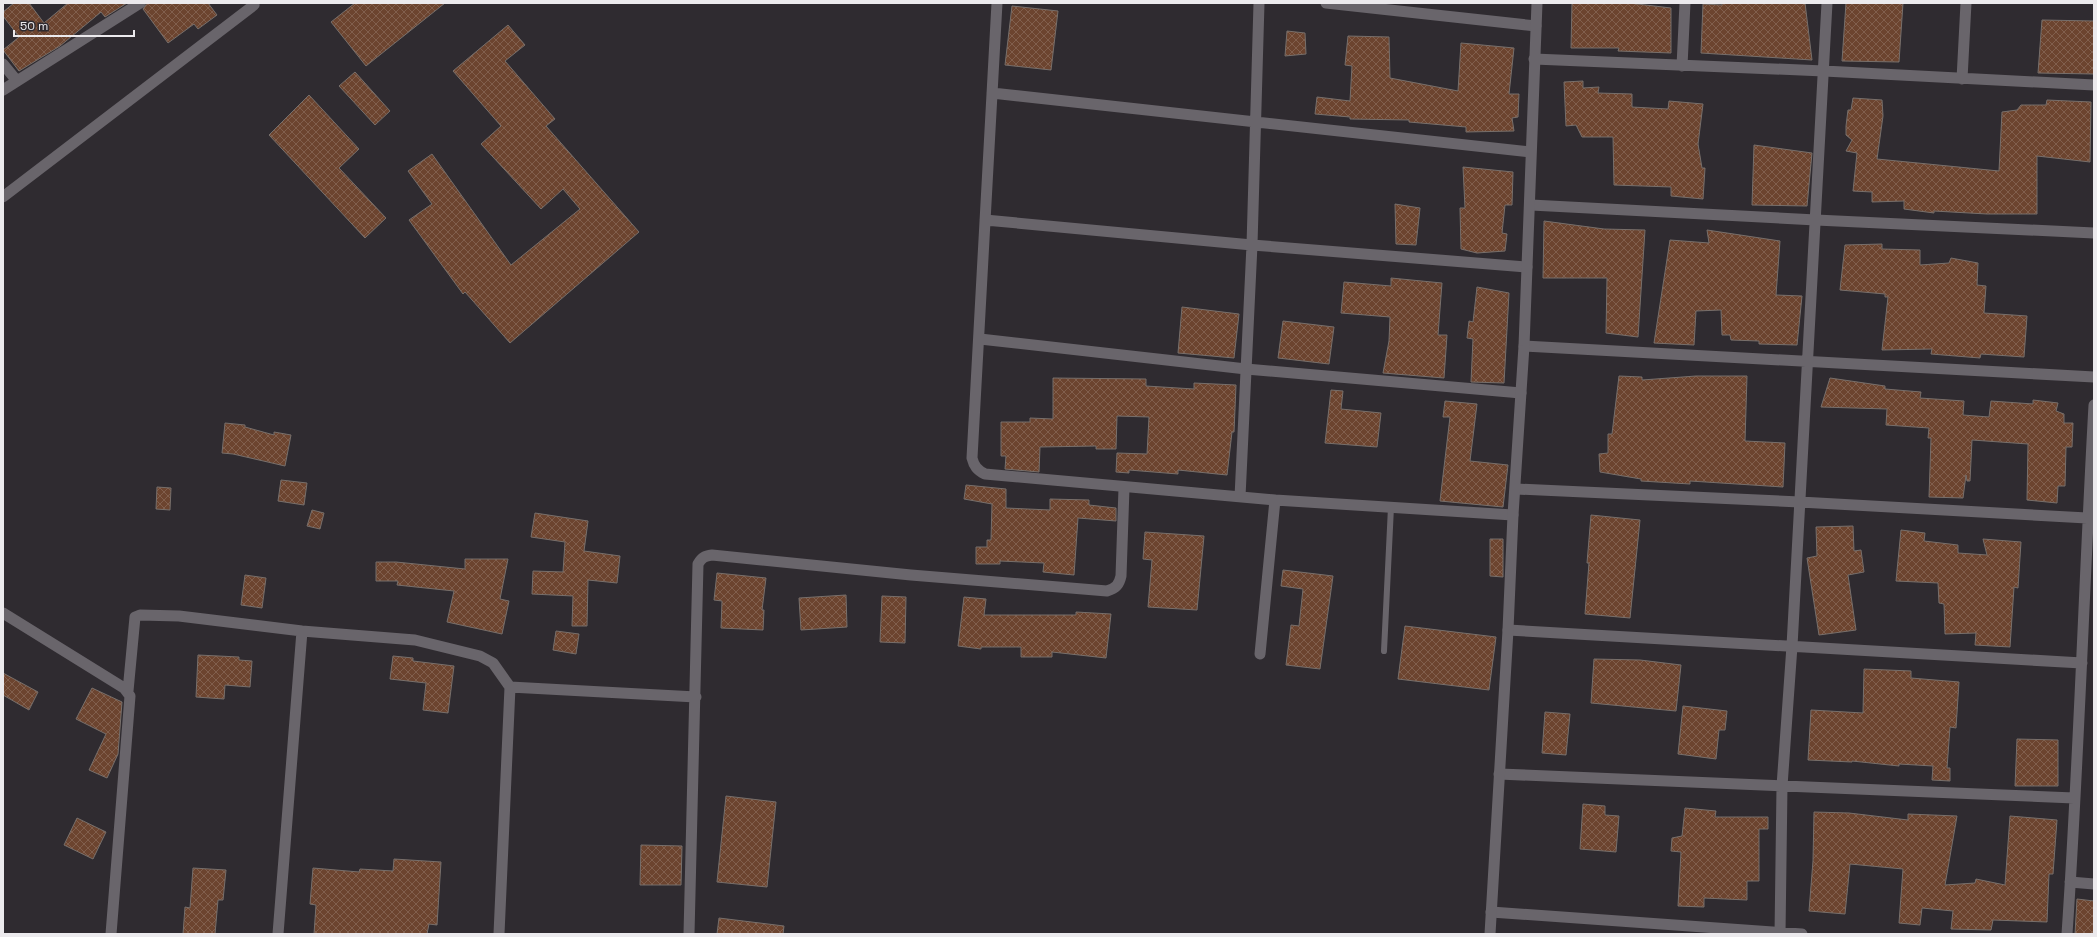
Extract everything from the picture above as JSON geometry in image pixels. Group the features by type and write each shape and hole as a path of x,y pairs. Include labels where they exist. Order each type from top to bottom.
{"street":[{"path":"3,90 140,3"},
{"path":"3,197 254,5 253,3"},
{"path":"997,3 980,339 972,458 974,465 978,470 985,474 1124,488 1276,500 1513,515"},
{"path":"1240,497 1252,245 1259,3"},
{"path":"1326,3 1536,26"},
{"path":"1490,934 1508,630 1513,515 1516,489 1524,346 1531,205 1530,152 1537,3"},
{"path":"1682,66 1685,3"},
{"path":"1780,934 1782,786 1792,646 1827,3"},
{"path":"1962,79 1966,3"},
{"path":"1534,59 1824,71 2094,85"},
{"path":"3,64 17,81"},
{"path":"992,93 1530,152"},
{"path":"1531,205 1816,220 2094,232"},
{"path":"985,220 1252,245 1527,267"},
{"path":"980,339 1246,369 1521,393"},
{"path":"1524,346 2094,377"},
{"path":"2067,934 2082,663 2090,612 2087,518 2094,405"},
{"path":"689,934 696,697 698,564 705,556 712,555 911,575 1107,591 1115,588 1119,584 1121,576 1124,488"},
{"path":"1516,489 1800,502 2087,518"},
{"path":"1260,654 1276,500"},
{"path":"3,613 128,691"},
{"path":"110,934 130,699 128,691 135,617 137,615 179,616 302,631 415,640 480,656 493,662 510,686 499,934"},
{"path":"1508,630 2082,663"},
{"path":"278,934 302,631"},
{"path":"510,686 696,697"},
{"path":"1499,774 2074,798"},
{"path":"2070,882 2094,884"},
{"path":"1491,912 1780,934 1802,934"}],"lane":[{"path":"1384,651 1391,507"}],"building":[{"path":"14,3 29,3 44,23 68,3 127,3 105,17 101,12 60,46 19,71 3,50 19,37 3,16 3,12"},
{"path":"147,3 208,3 217,15 198,29 194,24 168,43 143,9"},
{"path":"355,3 445,3 366,66 331,22"},
{"path":"1572,3 1629,3 1671,8 1671,53 1618,51 1619,48 1571,48"},
{"path":"1722,3 1805,3 1812,60 1701,53 1703,4 1722,5"},
{"path":"1846,3 1903,3 1899,62 1842,61"},
{"path":"1012,6 1058,11 1051,70 1005,65"},
{"path":"2042,20 2094,21 2094,74 2038,73"},
{"path":"508,25 525,45 505,61 555,119 546,126 639,232 510,343 465,292 463,294 409,220 432,204 408,171 432,154 511,265 580,209 563,189 541,209 481,144 501,126 453,71"},
{"path":"1287,31 1305,33 1306,54 1285,56"},
{"path":"1348,36 1389,37 1390,78 1458,91 1461,43 1514,48 1509,94 1519,94 1518,117 1512,118 1514,131 1466,132 1466,127 1409,122 1409,120 1350,119 1350,117 1315,114 1317,97 1350,101 1352,66 1345,65"},
{"path":"355,72 390,111 375,125 339,86"},
{"path":"1583,81 1583,88 1599,87 1598,93 1632,94 1632,107 1668,109 1669,101 1703,104 1698,144 1702,168 1705,168 1703,199 1671,196 1671,187 1614,185 1613,137 1582,137 1576,125 1566,126 1564,82"},
{"path":"309,95 359,149 339,168 386,218 365,238 269,135"},
{"path":"1853,98 1882,100 1883,116 1877,159 1999,171 2002,112 2017,110 2021,105 2046,105 2047,100 2091,102 2090,162 2037,156 2037,214 1987,214 1934,211 1934,213 1904,209 1904,201 1872,202 1872,192 1853,191 1857,153 1846,151 1852,140 1846,135 1846,126 1848,110 1851,110"},
{"path":"1754,145 1812,153 1807,206 1752,205"},
{"path":"1463,167 1513,172 1512,205 1505,205 1502,233 1507,234 1505,251 1477,253 1461,249 1460,208 1465,208"},
{"path":"1395,204 1420,208 1416,245 1396,244"},
{"path":"1544,221 1604,229 1645,230 1638,337 1606,333 1607,278 1543,278"},
{"path":"1707,230 1780,241 1776,295 1802,296 1797,345 1759,344 1759,341 1731,340 1730,335 1722,335 1721,310 1696,311 1694,345 1654,343 1670,240 1709,243"},
{"path":"1882,244 1882,249 1920,250 1920,265 1949,263 1951,258 1978,263 1977,285 1986,286 1984,313 2027,316 2024,357 1981,354 1980,358 1931,354 1932,349 1882,350 1888,297 1885,297 1885,294 1840,290 1845,245"},
{"path":"1391,278 1442,283 1438,335 1447,335 1444,378 1383,373 1389,341 1390,317 1341,313 1344,282 1391,286"},
{"path":"1477,287 1509,293 1504,383 1471,382 1473,339 1467,338 1469,321 1473,322"},
{"path":"1182,307 1239,314 1234,358 1178,353"},
{"path":"1283,321 1334,327 1329,364 1278,358"},
{"path":"1619,376 1642,377 1642,380 1696,376 1747,376 1745,441 1785,443 1783,487 1690,481 1690,484 1641,481 1641,479 1600,472 1599,454 1608,453 1608,434 1612,434"},
{"path":"1053,378 1146,379 1146,386 1194,389 1194,383 1236,385 1234,432 1232,432 1227,475 1178,470 1178,474 1129,470 1129,473 1116,472 1117,453 1147,454 1149,417 1117,416 1116,449 1096,449 1096,446 1040,447 1039,472 1005,469 1006,456 1001,456 1001,422 1030,422 1030,418 1053,419"},
{"path":"1830,378 1885,386 1885,389 1921,392 1920,398 1964,401 1963,415 1989,417 1991,401 2033,404 2033,400 2058,403 2056,411 2064,414 2064,423 2073,423 2072,447 2066,447 2065,486 2058,486 2057,503 2027,500 2028,444 1972,440 1970,481 1967,481 1966,475 1963,498 1929,497 1931,438 1928,438 1929,428 1886,425 1887,409 1821,407"},
{"path":"1331,390 1343,391 1341,409 1381,413 1377,447 1325,443"},
{"path":"1445,401 1477,404 1470,461 1508,465 1503,507 1440,501 1450,417 1443,417"},
{"path":"225,423 245,425 245,427 274,435 274,432 291,435 285,466 233,454 222,453"},
{"path":"281,480 307,483 304,505 278,501"},
{"path":"966,485 1006,489 1006,508 1050,510 1050,499 1089,500 1089,505 1116,508 1116,521 1078,518 1074,575 1043,572 1044,563 1000,561 1000,564 976,564 976,547 987,547 987,540 991,540 992,504 964,499"},
{"path":"157,487 171,488 170,510 156,509"},
{"path":"312,510 324,513 320,529 307,526"},
{"path":"535,513 588,521 584,551 620,556 617,583 588,580 587,626 572,626 573,596 532,594 533,571 563,572 565,542 531,537"},
{"path":"1591,515 1640,520 1630,618 1585,614"},
{"path":"1853,526 1854,551 1861,550 1864,572 1848,575 1856,630 1819,635 1807,558 1817,556 1816,527"},
{"path":"1901,530 1925,533 1924,541 1958,545 1958,553 1987,555 1983,539 2021,542 2018,588 2014,587 2010,647 1975,645 1976,633 1945,634 1944,604 1939,603 1938,583 1896,581"},
{"path":"1145,532 1204,536 1197,610 1148,607 1152,560 1143,559"},
{"path":"1490,539 1503,539 1503,577 1490,576"},
{"path":"465,559 508,559 500,599 509,601 502,634 447,622 454,591 397,585 398,581 376,581 376,562 396,562 465,569"},
{"path":"1283,570 1333,576 1320,669 1286,665 1291,625 1299,626 1303,589 1281,586"},
{"path":"717,573 766,578 762,610 764,610 763,630 721,628 722,601 714,600"},
{"path":"245,575 266,578 262,608 241,605"},
{"path":"846,595 847,627 801,630 799,598"},
{"path":"882,596 906,597 905,643 880,642"},
{"path":"964,597 986,599 984,615 1076,615 1076,612 1111,614 1106,658 1052,652 1052,657 1021,657 1021,647 981,647 981,649 958,646"},
{"path":"1405,626 1496,637 1489,690 1398,679"},
{"path":"556,631 579,634 576,654 553,650"},
{"path":"198,655 239,657 239,660 252,661 250,687 225,685 224,699 196,697"},
{"path":"393,656 413,658 413,661 454,666 448,713 423,710 426,683 390,679"},
{"path":"1594,659 1640,660 1681,665 1676,711 1591,703"},
{"path":"1864,669 1911,671 1911,678 1959,682 1956,728 1950,727 1947,768 1950,768 1950,781 1932,780 1933,766 1899,764 1899,766 1852,761 1808,760 1811,710 1863,713"},
{"path":"3,673 38,692 29,710 3,695"},
{"path":"92,688 122,702 118,754 107,778 89,770 106,734 76,719"},
{"path":"1683,706 1727,711 1725,730 1719,730 1716,759 1678,754"},
{"path":"1545,712 1570,714 1566,755 1542,753"},
{"path":"2017,739 2058,740 2058,786 2015,786"},
{"path":"726,796 776,802 767,887 717,882"},
{"path":"1583,804 1605,806 1605,815 1619,816 1616,852 1580,849"},
{"path":"1685,808 1716,811 1715,817 1768,817 1768,829 1759,829 1759,881 1747,881 1747,900 1704,898 1704,907 1678,906 1681,852 1671,851 1672,838 1682,836"},
{"path":"1814,812 1849,813 1908,820 1908,814 1957,816 1945,885 1975,883 1976,879 2005,885 2010,816 2057,820 2053,874 2049,874 2047,922 1993,920 1991,930 1951,929 1953,911 1922,908 1920,925 1899,923 1903,869 1850,864 1845,914 1809,911 1813,861"},
{"path":"77,818 106,832 93,859 64,845"},
{"path":"641,845 682,846 681,885 640,885"},
{"path":"394,859 441,862 437,925 429,924 427,934 314,934 316,905 310,904 313,868 359,872 360,869 393,871"},
{"path":"193,868 226,870 223,900 218,900 215,934 183,934 185,907 190,908"},
{"path":"2077,899 2094,901 2094,934 2075,934"},
{"path":"719,918 784,926 783,934 717,934"}]}
